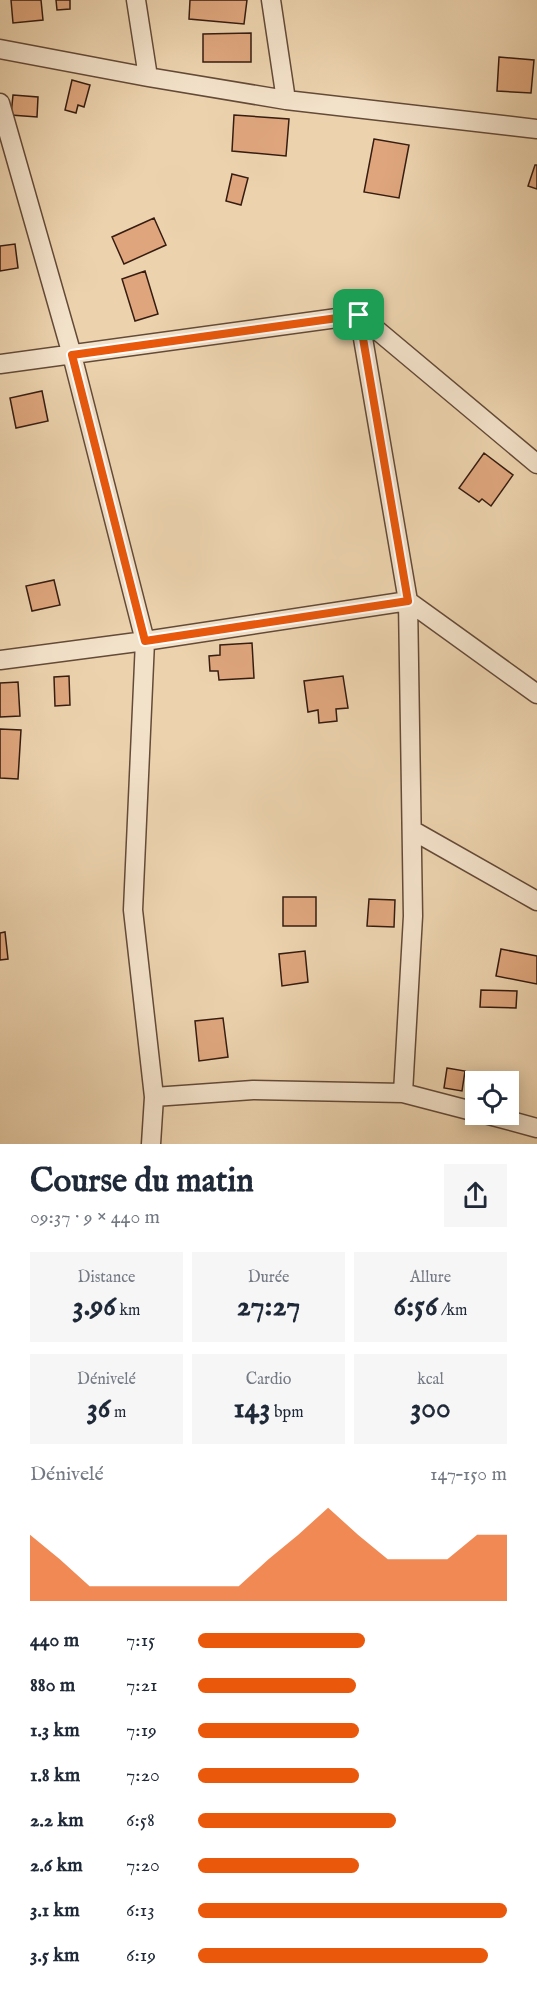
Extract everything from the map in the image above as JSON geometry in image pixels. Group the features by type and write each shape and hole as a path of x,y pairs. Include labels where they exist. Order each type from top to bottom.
{"street":[{"path":"136,0 148,77"},
{"path":"271,0 286,100"},
{"path":"0,49 286,100 537,129"},
{"path":"0,103 72,355 145,641 133,910 154,1097 151,1144"},
{"path":"359,315 408,601 413,916 403,1094"},
{"path":"0,364 359,315 537,464"},
{"path":"0,660 145,641 408,601 537,694"},
{"path":"412,830 537,901"},
{"path":"154,1097 252,1090 403,1094 465,1109"},
{"path":"519,1123 537,1128"}],"building":[{"path":"11,0 41,0 43,20 13,23"},
{"path":"56,0 70,0 70,9 57,10"},
{"path":"190,0 247,0 244,24 189,19"},
{"path":"251,33 251,62 203,62 203,34"},
{"path":"499,57 534,60 531,93 497,91"},
{"path":"72,80 90,85 84,107 78,105 76,113 65,110"},
{"path":"13,95 38,97 37,117 11,115"},
{"path":"234,115 289,119 286,156 232,151"},
{"path":"374,139 409,145 399,198 364,192"},
{"path":"535,165 537,165 537,189 528,186"},
{"path":"232,174 248,178 241,205 226,201"},
{"path":"154,218 166,245 124,264 112,237"},
{"path":"15,244 18,268 0,271 0,246"},
{"path":"145,271 158,314 135,321 122,279"},
{"path":"42,391 48,421 16,428 10,398"},
{"path":"484,453 513,475 491,506 482,499 479,502 459,488"},
{"path":"54,580 60,605 32,611 26,586"},
{"path":"252,643 254,678 219,680 218,671 210,671 209,656 220,655 220,645"},
{"path":"69,676 70,705 55,706 54,677"},
{"path":"343,676 348,708 336,709 337,721 319,723 318,710 308,712 304,681"},
{"path":"18,682 20,716 0,717 0,683"},
{"path":"0,729 21,730 18,779 0,778"},
{"path":"283,897 316,897 316,926 283,926"},
{"path":"369,899 395,900 394,927 367,926"},
{"path":"5,932 8,959 0,960 0,933"},
{"path":"501,949 537,956 537,984 496,976"},
{"path":"305,951 308,982 282,986 279,954"},
{"path":"481,990 517,991 516,1008 480,1007"},
{"path":"223,1018 228,1057 199,1061 195,1021"},
{"path":"447,1068 465,1071 462,1091 444,1088"}],"route":[{"path":"359,315 408,601 145,641 72,355 359,315"}]}
